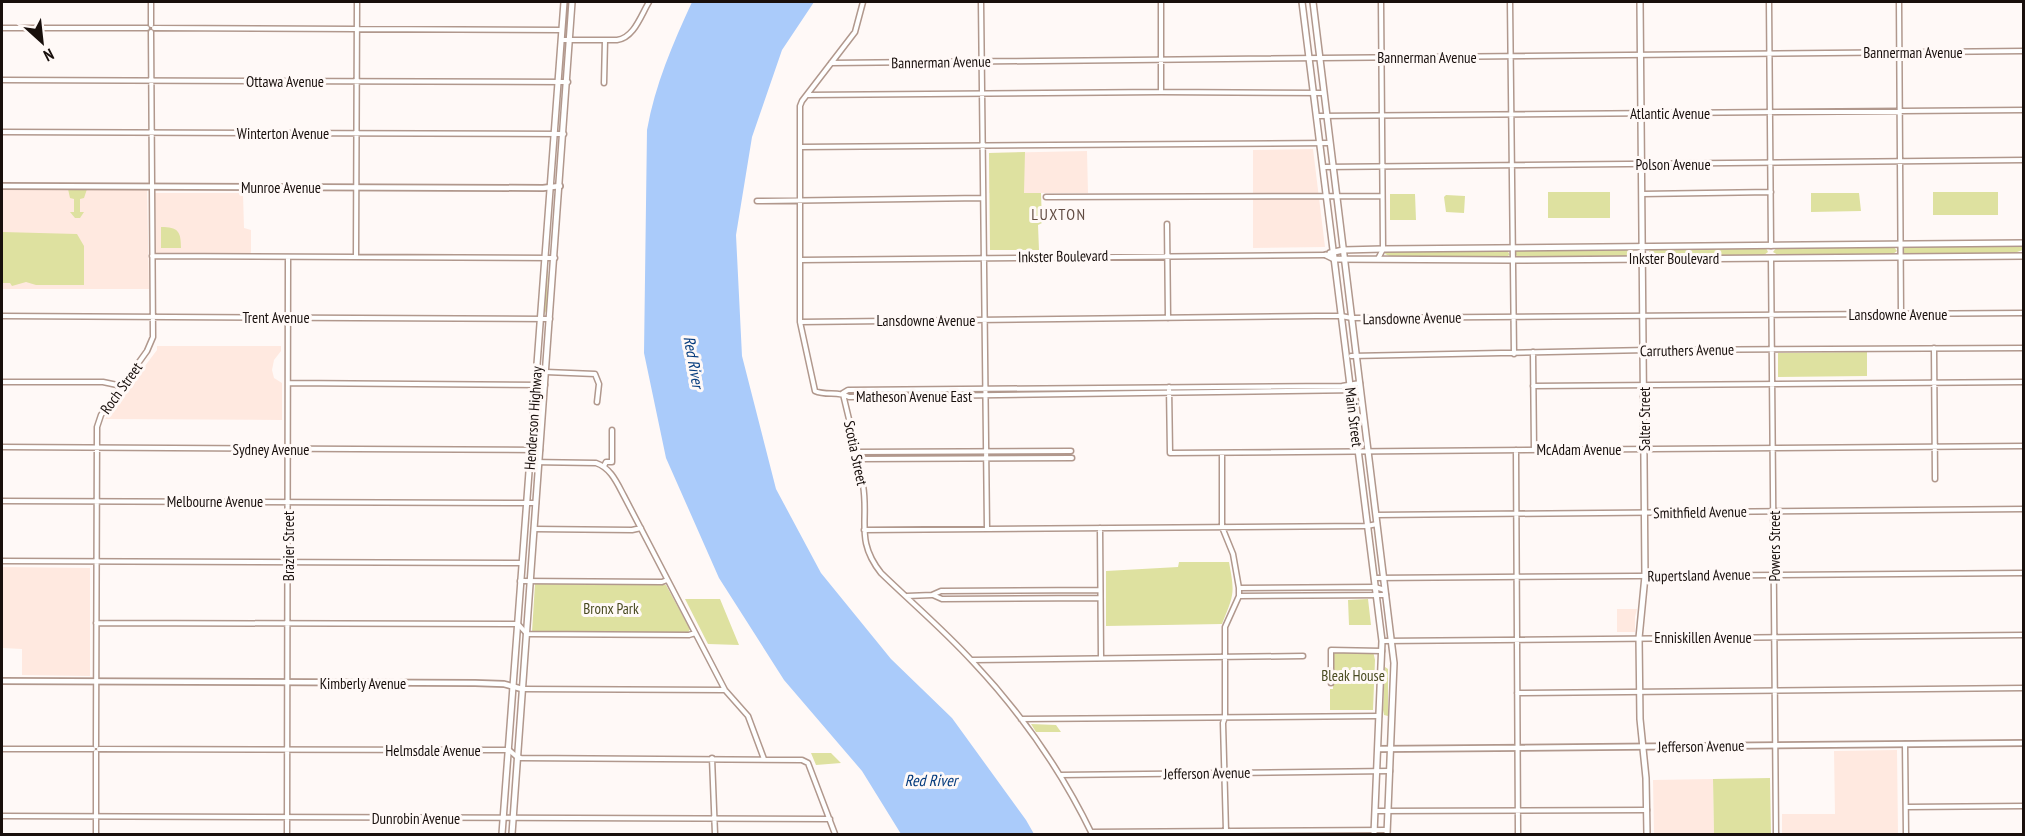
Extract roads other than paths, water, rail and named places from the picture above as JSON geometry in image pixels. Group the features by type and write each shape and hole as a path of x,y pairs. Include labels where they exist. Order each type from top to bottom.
{"main road":[{"name":"Henderson Highway","path":"502,834 564,2"},
{"name":"Henderson Highway","path":"512,834 572,2"},
{"name":"Main Street","path":"1302,2 1382,641 1374,832"},
{"name":"Main Street","path":"1313,2 1352,318 1354,356 1360,387 1392,640 1394,674 1387,832"},
{"name":"Salter Street","path":"1640,2 1645,576 1639,638 1640,719 1644,747 1647,834"},
{"name":"Inkster Boulevard","path":"1326,255 1343,250 1383,249 2024,243"},
{"name":"Inkster Boulevard","path":"1326,255 1334,259 1513,260 2024,256"},
{"path":"537,372 546,372"},
{"path":"1382,666 1387,666 1394,674"}],"street":[{"name":"Roch Street","path":"96,834 98,422 151,343 153,317 150,187 151,2"},
{"path":"356,257 357,2"},
{"path":"562,40 620,40 627,37 649,2"},
{"path":"843,393 815,391 800,322 800,106 855,32 863,2"},
{"path":"981,2 987,529"},
{"path":"1161,2 1161,92"},
{"path":"1378,259 1383,249 1381,2"},
{"path":"1510,2 1514,354"},
{"path":"1769,2 1771,246"},
{"path":"1899,2 1901,315"},
{"path":"2,28 562,30"},
{"path":"604,83 605,40"},
{"name":"Bannerman Avenue","path":"831,63 2024,51"},
{"name":"Ottawa Avenue","path":"2,80 568,82"},
{"path":"806,95 1324,93"},
{"name":"Atlantic Avenue","path":"1317,116 2024,110"},
{"name":"Winterton Avenue","path":"2,132 564,134"},
{"path":"800,147 1330,143"},
{"name":"Polson Avenue","path":"1323,166 2024,160"},
{"name":"Munroe Avenue","path":"2,186 356,188 560,186"},
{"path":"1642,195 1771,192"},
{"path":"1046,197 1382,196"},
{"path":"757,201 983,198"},
{"path":"1167,224 1168,318"},
{"name":"Inkster Boulevard","path":"800,260 1326,255"},
{"path":"152,256 555,258"},
{"name":"Brazier Street","path":"286,834 288,257"},
{"name":"Powers Street","path":"1771,258 1776,834"},
{"name":"Lansdowne Avenue","path":"800,322 1341,316 1352,318 2024,313"},
{"name":"Trent Avenue","path":"2,316 550,319"},
{"path":"1934,348 1935,479"},
{"name":"Carruthers Avenue","path":"1354,356 1772,349 2024,348"},
{"path":"1533,352 1534,450"},
{"path":"546,372 595,374 599,384 597,402"},
{"path":"2,382 103,382 122,386"},
{"path":"1533,386 2024,382"},
{"path":"288,383 545,385"},
{"path":"1169,387 1169,394"},
{"name":"Matheson Avenue East","path":"1350,388 848,390 843,393 849,397 1169,394 1350,388 1360,387"},
{"name":"Scotia Street","path":"843,393 864,488 864,530 867,550 875,566 972,660 1021,719 1060,775 1092,833"},
{"name":"McAdam Avenue","path":"1169,394 1170,453 2024,446"},
{"path":"604,466 606,462 612,462 612,430"},
{"name":"Sydney Avenue","path":"2,447 541,450"},
{"path":"1516,450 1518,834"},
{"path":"856,452 1071,451"},
{"path":"1222,453 1222,527 1233,554 1239,588 1239,596 1224,627 1225,717 1223,723 1226,831"},
{"path":"858,459 1072,458"},
{"path":"530,462 596,463 604,466 624,496 725,690 748,716 764,759"},
{"name":"Melbourne Avenue","path":"2,501 536,503"},
{"name":"Smithfield Avenue","path":"1376,515 2024,509"},
{"path":"864,530 1367,526 1377,524"},
{"path":"534,529 632,530 641,528"},
{"path":"1100,528 1101,658"},
{"path":"2,561 523,563"},
{"name":"Rupertsland Avenue","path":"1374,578 2024,573"},
{"path":"520,581 662,582 668,580"},
{"path":"1239,588 1375,586 1386,593"},
{"path":"906,597 932,595 941,591 1100,590"},
{"path":"1239,596 1376,596 1386,593"},
{"path":"932,595 942,599 1100,598"},
{"path":"96,622 518,624 527,634 689,635 694,633"},
{"name":"Enniskillen Avenue","path":"1382,641 2024,635"},
{"path":"1331,683 1331,650 1382,651"},
{"path":"972,660 1303,656"},
{"name":"Kimberly Avenue","path":"2,681 456,683 514,685 522,689 725,690"},
{"path":"1517,693 2024,688"},
{"path":"1021,719 1380,716"},
{"name":"Jefferson Avenue","path":"1378,749 2024,743"},
{"path":"1905,744 1906,834"},
{"name":"Helmsdale Avenue","path":"2,749 508,750"},
{"path":"508,750 517,758 802,760 808,763 835,834"},
{"path":"712,759 715,834"},
{"name":"Jefferson Avenue","path":"1060,775 1390,771"},
{"path":"1906,807 2024,806"},
{"path":"1375,811 1647,810"},
{"name":"Dunrobin Avenue","path":"2,816 830,819"},
{"path":"1092,833 1387,832"}],"water":[{"name":"Red River","path":"692,2 814,2 782,50 752,137 736,235 742,356 776,489 821,573 891,659 952,718 1034,834 901,834 862,771 784,680 719,578 666,458 644,353 647,130 665,64"}],"district":[{"name":"LUXTON","path":"1059,214"}],"park label":[{"name":"Bronx Park","path":"611,608"},
{"name":"Bleak House","path":"1353,675"}]}
